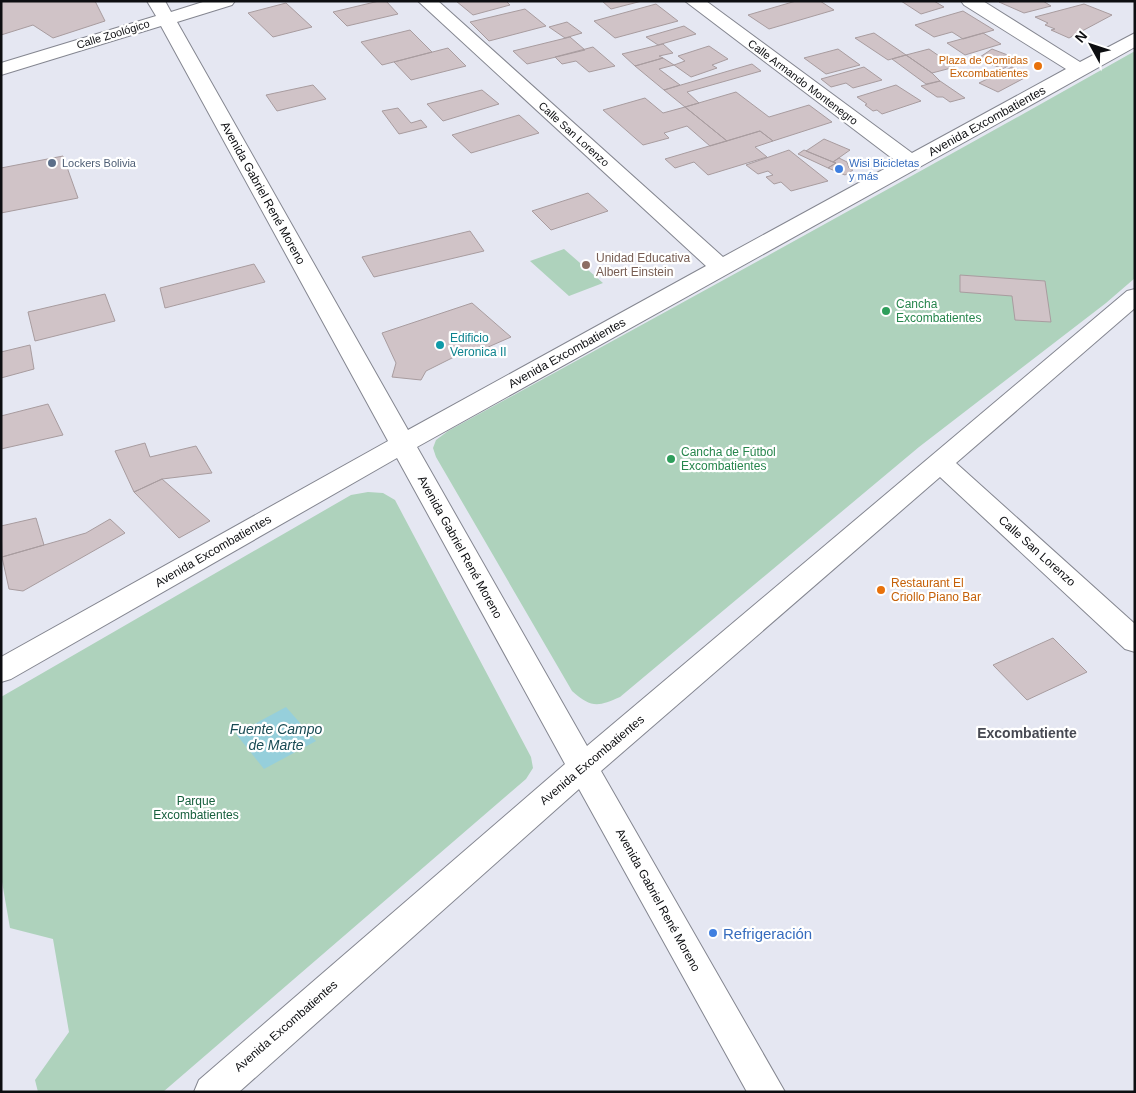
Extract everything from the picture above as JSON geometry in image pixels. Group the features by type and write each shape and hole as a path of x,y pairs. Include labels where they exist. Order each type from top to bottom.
{"street":[{"name":"Calle Zoológico","path":"1,69 161,10 226,1"},
{"name":"Calle San Lorenzo","path":"427,1 721,268"},
{"name":"Calle Armando Montenegro","path":"694,1 912,163"},
{"path":"970,1 1080,70"},
{"name":"Avenida Gabriel René Moreno","path":"161,10 583,768 767,1092"},
{"name":"Avenida Excombatientes","path":"1,671 402,444 1135,39"},
{"name":"Avenida Excombatientes","path":"212,1092 524,817 939,462 1129,310"},
{"name":"Calle San Lorenzo","path":"939,462 1135,640"}],"green space":[{"path":"1135,51 1135,278 1106,303 919,447 620,697 606,703 595,704 584,701 572,691 436,457 433,448 436,440 448,431 878,195"},
{"path":"564,249 603,283 569,296 530,261"},
{"name":"Parque Excombatientes","path":"368,492 383,493 395,500 531,757 533,768 526,779 163,1092 38,1092 35,1080 69,1032 53,939 10,928 1,876 1,697 351,495"}],"water":[{"name":"Fuente Campo de Marte","path":"286,707 316,741 264,769 236,734"}],"building":[{"path":"1,1 95,1 105,21 53,38 33,25 1,35"},
{"path":"386,1 398,14 347,26 333,12"},
{"path":"456,1 506,1 510,5 473,15"},
{"path":"602,1 642,1 611,9"},
{"path":"796,1 820,1 834,10 769,29 748,15"},
{"path":"901,1 934,1 944,7 921,14"},
{"path":"1043,1 1051,6 1024,13 999,2"},
{"path":"286,3 312,27 273,37 248,13"},
{"path":"656,4 678,21 615,38 594,21"},
{"path":"1084,4 1112,15 1069,38 1051,30 1055,29 1045,25 1048,23 1035,17"},
{"path":"525,9 546,26 489,41 470,22"},
{"path":"963,11 994,30 963,39 952,32 934,37 915,25"},
{"path":"567,22 582,33 565,38 549,27"},
{"path":"684,26 696,34 658,45 646,37"},
{"path":"410,30 432,52 382,65 361,42"},
{"path":"874,33 906,55 888,60 855,38"},
{"path":"983,33 1001,44 965,55 947,43"},
{"path":"570,37 585,50 527,64 513,51"},
{"path":"663,44 673,53 659,56 663,58 635,66 622,54"},
{"path":"709,46 728,59 712,65 717,68 691,77 674,65 685,61 678,56"},
{"path":"593,47 615,66 589,72 576,61 562,64 555,57"},
{"path":"448,48 466,66 411,80 394,62"},
{"path":"838,49 860,65 826,74 804,58"},
{"path":"929,49 955,67 932,73 906,55"},
{"path":"992,49 1018,59 1003,69 977,59"},
{"path":"906,55 940,81 926,84 892,59"},
{"path":"663,58 674,65 659,69 680,85 664,90 635,66"},
{"path":"752,64 761,71 687,92 699,103 685,107 664,90"},
{"path":"864,67 882,80 853,88 846,83 831,87 821,79"},
{"path":"1012,67 1030,75 998,92 979,83"},
{"path":"940,81 965,98 950,102 943,97 937,97 921,86"},
{"path":"313,85 326,99 277,111 266,95"},
{"path":"896,85 921,101 882,114 877,110 873,111 857,97"},
{"path":"482,90 499,104 443,121 427,104"},
{"path":"736,92 769,117 809,105 832,122 773,141 760,131 727,141 685,107"},
{"path":"645,98 663,113 685,107 727,141 710,146 687,126 664,133 669,138 643,145 603,110"},
{"path":"398,108 411,123 421,120 427,127 399,134 382,111"},
{"path":"519,115 539,133 471,153 452,135"},
{"path":"760,131 773,141 755,147 767,157 708,175 694,162 675,168 665,159"},
{"path":"824,139 850,150 833,162 806,151"},
{"path":"789,150 828,181 791,191 781,182 774,184 766,177 773,175 768,171 758,174 746,165"},
{"path":"804,150 836,163 828,168 798,154"},
{"path":"63,156 78,198 1,213 1,168"},
{"path":"839,158 847,162 849,168 853,170 845,175 828,168 836,163 833,162"},
{"path":"588,193 608,211 551,230 532,211"},
{"path":"470,231 484,251 374,277 362,257"},
{"path":"254,264 265,282 165,308 160,288"},
{"path":"960,275 1045,281 1051,322 1015,320 1012,296 960,292"},
{"path":"105,294 115,321 35,341 28,312"},
{"name":"Edificio Veronica II","path":"472,303 511,337 470,355 464,352 426,371 421,380 392,377 396,363 382,333"},
{"path":"30,345 34,369 1,378 1,352"},
{"path":"48,404 63,435 1,449 1,416"},
{"path":"145,443 150,457 196,446 212,473 162,479 134,492 115,451"},
{"path":"162,479 210,521 179,538 134,492"},
{"path":"36,518 44,545 2,557 1,526"},
{"path":"110,519 125,533 23,591 9,589 2,557 86,533"},
{"path":"1053,638 1087,672 1027,700 993,665"}],"place":[{"name":"Plaza de Comidas Excombatientes","path":"1038,66"},
{"name":"Lockers Bolivia","path":"52,163"},
{"name":"Wisi Bicicletas y más","path":"839,169"},
{"name":"Unidad Educativa Albert Einstein","path":"586,265"},
{"name":"Cancha Excombatientes","path":"886,311"},
{"name":"Edificio Veronica II","path":"440,345"},
{"name":"Cancha de Fútbol Excombatientes","path":"671,459"},
{"name":"Restaurant El Criollo Piano Bar","path":"881,590"},
{"name":"Refrigeración","path":"713,933"}],"district":[{"name":"Excombatiente","path":"1027,733"}]}
